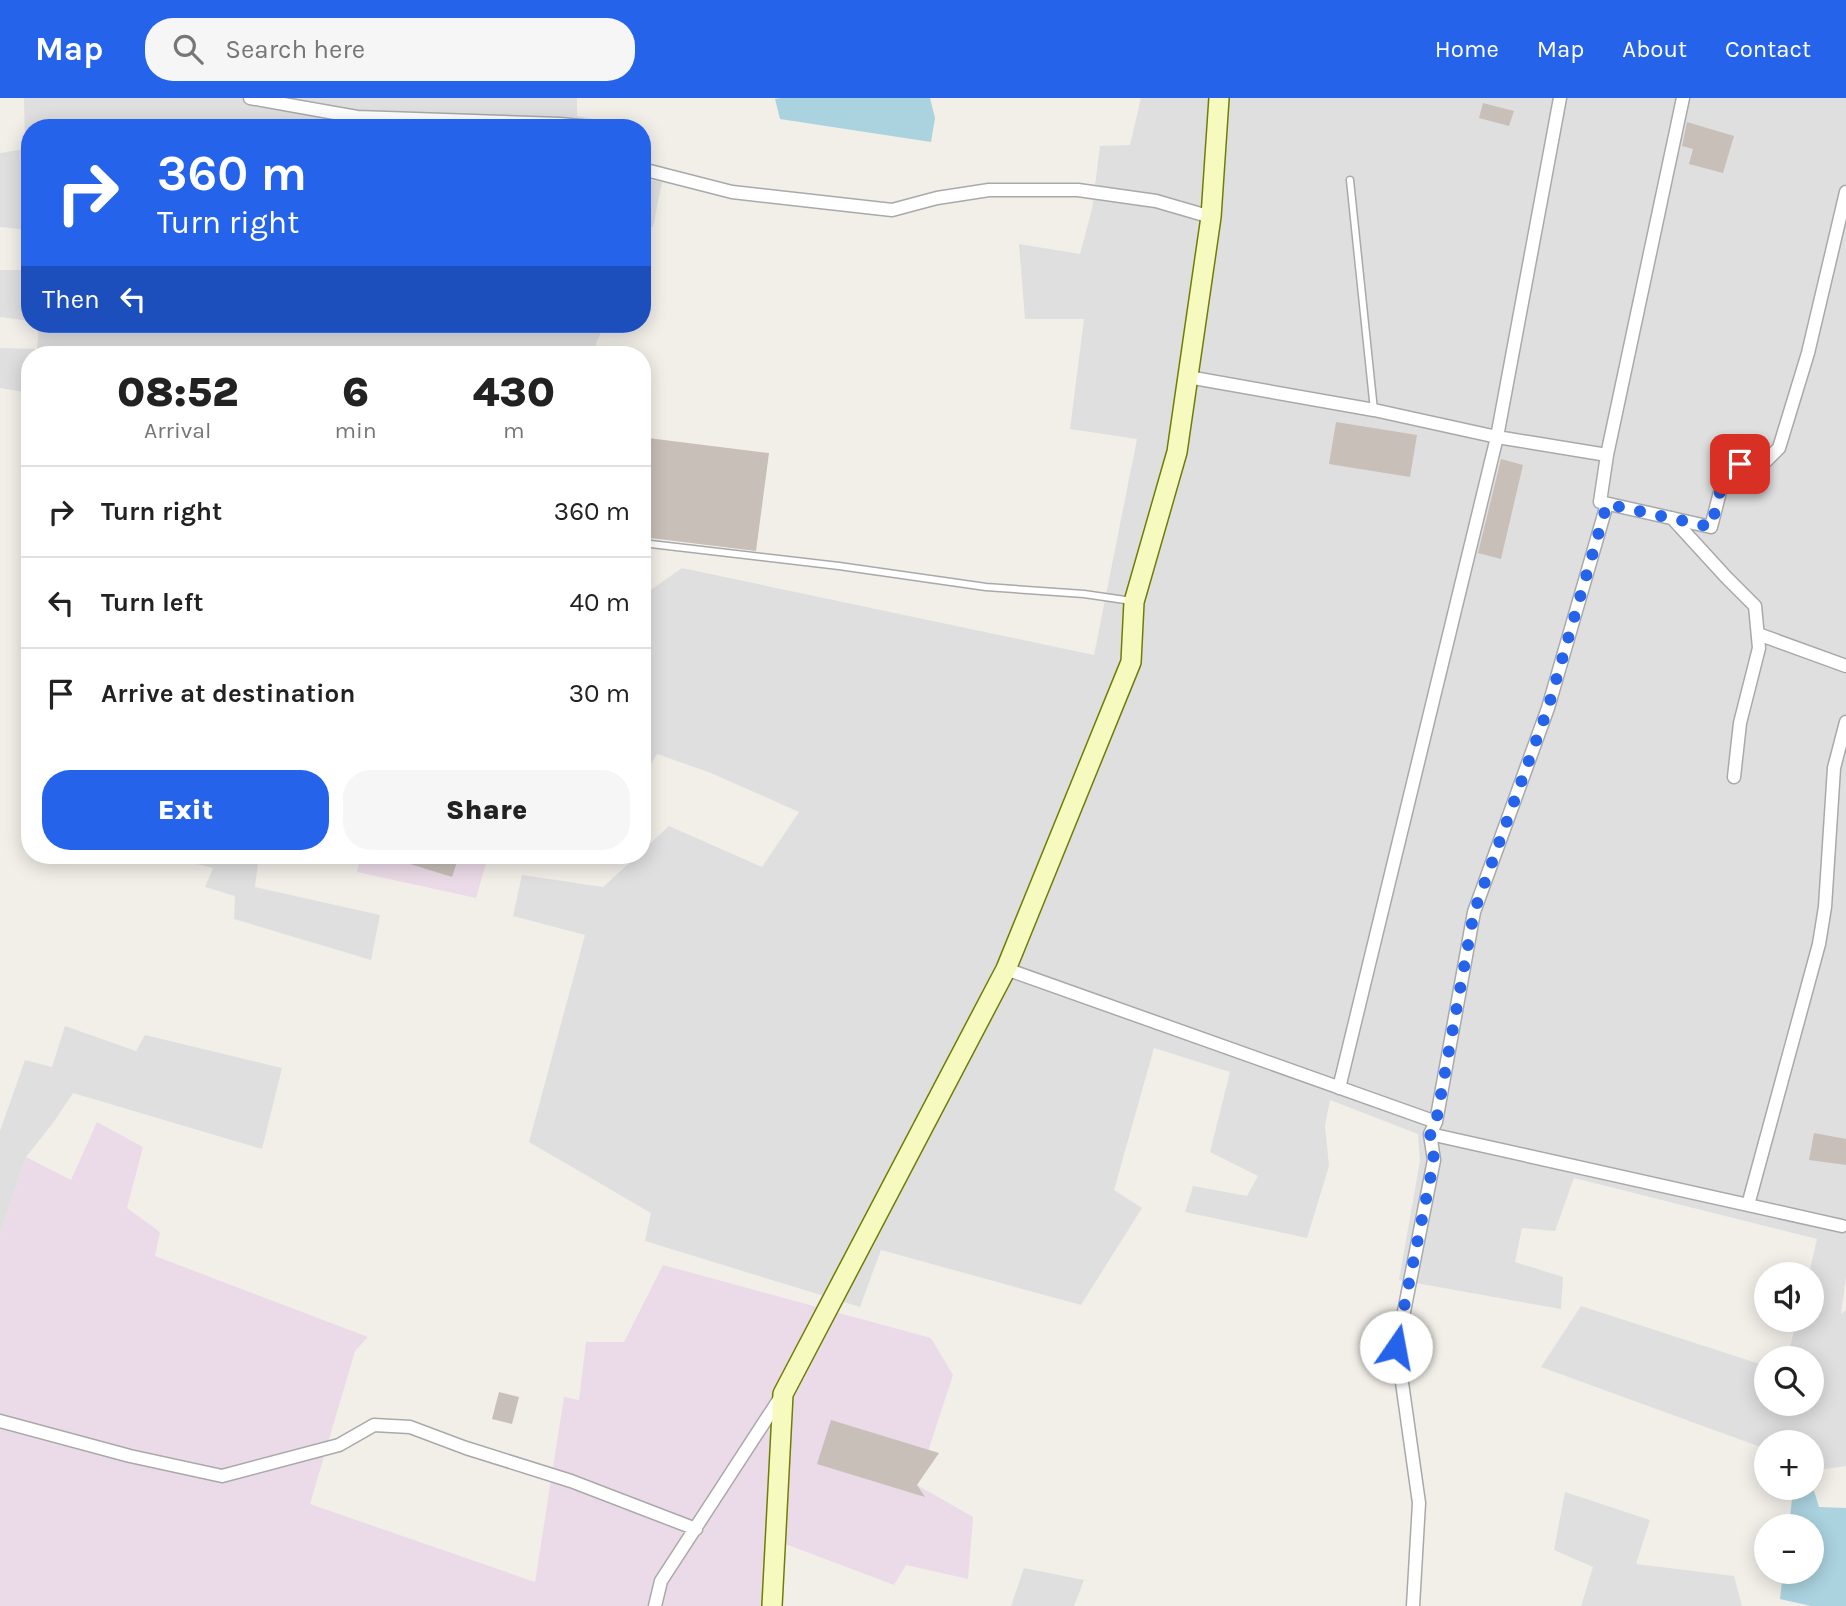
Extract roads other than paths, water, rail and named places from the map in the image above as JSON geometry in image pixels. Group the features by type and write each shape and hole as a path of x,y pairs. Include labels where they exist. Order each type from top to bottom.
{"main road":[{"path":"772,1606 783,1394 1006,969 1131,662 1134,602 1177,452 1211,217 1219,98"}],"street":[{"path":"250,98 356,117 414,119"},
{"path":"1339,1088 1497,437 1560,98"},
{"path":"1683,98 1607,456 1600,502 1711,527 1721,488 1740,464 1764,463 1779,448 1808,353 1846,192"},
{"path":"651,171 732,192 892,210 937,198 989,190 1079,190 1156,201 1211,217"},
{"path":"1188,377 1607,456"},
{"path":"1413,1606 1419,1503 1396,1347 1434,1160 1433,1128 1474,912 1548,708 1607,504"},
{"path":"1672,519 1755,606 1759,648 1740,723 1734,777"},
{"path":"1758,634 1846,666"},
{"path":"1748,1205 1819,944 1825,907 1835,768 1846,722"},
{"path":"1006,969 1339,1088 1433,1128 1842,1226"},
{"path":"655,1606 660,1581 783,1394"},
{"path":"0,1421 130,1456 222,1476 339,1445 374,1425 410,1427 571,1482 696,1529"}],"lane":[{"path":"1350,180 1374,410"},
{"path":"651,544 839,566 986,587 1084,594 1134,602"}],"water":[{"path":"930,98 935,118 931,142 780,119 775,99"},
{"path":"1792,1500 1817,1500 1819,1507 1846,1508 1846,1606 1811,1606 1780,1599 1782,1584 1824,1584 1824,1514 1790,1514"}]}
